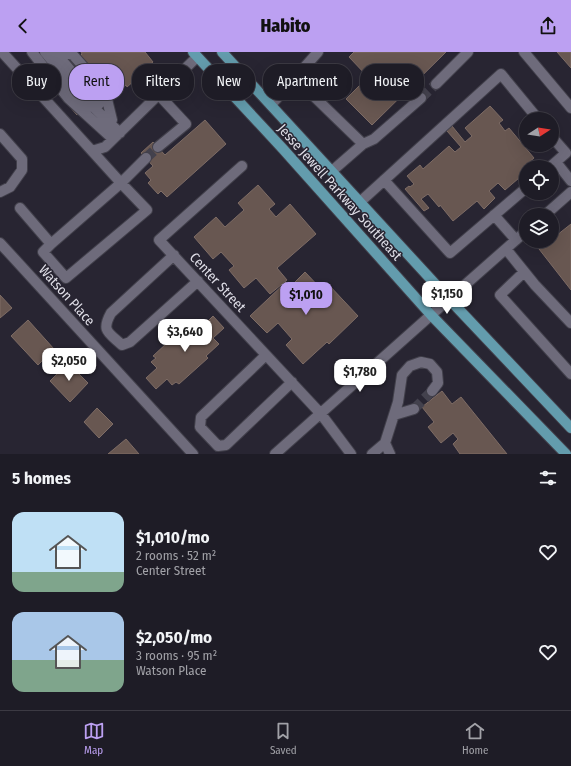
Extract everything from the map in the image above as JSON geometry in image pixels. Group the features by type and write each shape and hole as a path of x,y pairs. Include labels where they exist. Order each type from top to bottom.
{"main road":[{"name":"Jesse Jewell Parkway Southeast","path":"222,52 449,299 567,419 571,428"},
{"name":"Jesse Jewell Parkway Southeast","path":"195,54 283,149 431,315 566,454"}],"street":[{"path":"2,52 121,183 147,210 66,278 43,252 121,183 146,158"},
{"path":"32,52 68,98 118,135"},
{"path":"39,52 86,107 118,135"},
{"path":"45,52 118,135"},
{"path":"55,52 110,117"},
{"path":"59,52 89,80 100,95 118,135"},
{"path":"307,64 318,52"},
{"path":"436,84 468,52"},
{"path":"528,53 570,105"},
{"path":"186,64 195,54"},
{"path":"360,202 501,74 532,112"},
{"path":"92,151 105,147 154,100"},
{"path":"158,147 186,124 164,100"},
{"path":"271,105 275,100"},
{"path":"318,100 363,144"},
{"path":"332,171 363,144 374,139 419,100"},
{"path":"0,134 22,159 22,170 10,187 0,192"},
{"path":"559,146 566,154 559,160"},
{"name":"Center Street","path":"242,166 159,240 321,414 351,454"},
{"path":"559,170 571,181"},
{"path":"384,180 450,253 519,194"},
{"path":"553,208 571,192"},
{"path":"20,208 51,244"},
{"path":"494,215 516,240"},
{"path":"275,454 519,237"},
{"name":"Watson Place","path":"0,243 193,454"},
{"path":"506,249 524,272 571,323"},
{"path":"174,255 111,313 106,322 106,330 122,345 130,342 198,281"},
{"path":"524,272 500,295 571,374"},
{"path":"266,355 201,417 200,427 218,446 226,445 292,382"},
{"path":"372,454 385,443 398,402 402,375 410,366 421,362 430,364 438,372 438,383 432,391"},
{"path":"394,415 414,409"},
{"path":"385,443 390,454"}],"building":[{"path":"81,52 145,52 153,62 151,64 132,64 132,83 127,87 126,85 124,87 124,64 85,64 79,57 82,54"},
{"path":"354,52 446,52 424,74 424,64 360,64 360,69 349,57"},
{"path":"557,52 571,52 571,68"},
{"path":"360,85 360,100 397,100 372,125 347,100 352,100 352,93"},
{"path":"69,98 69,100 95,100 77,115 65,101"},
{"path":"490,106 503,120 499,123 505,131 509,128 519,140 519,152 529,152 534,158 532,160 519,160 519,178 505,190 498,183 489,191 495,198 484,209 477,201 453,221 440,205 439,207 428,194 421,199 429,208 424,211 405,189 414,184 407,176 420,165 423,169 449,146 455,152 461,147 447,131 452,126 465,142 472,136 465,128"},
{"path":"205,120 226,144 167,197 161,191 158,194 148,183 151,180 145,173 153,166 141,153 153,142 165,155"},
{"path":"258,185 275,204 269,209 276,217 290,204 316,234 277,268 287,280 270,294 256,278 244,288 229,270 234,266 221,252 213,259 194,237 216,217 225,227 244,210 238,203"},
{"path":"571,224 571,290 539,249 559,248 559,233"},
{"path":"305,272 322,290 328,284 358,316 329,344 327,342 303,364 286,345 292,339 278,323 267,333 250,316 286,282 290,287"},
{"path":"0,295 12,308 0,318"},
{"path":"213,316 224,328 213,338 219,344 206,356 208,358 179,384 176,382 172,385 167,379 156,389 146,378 157,368 151,362 156,358 153,356 182,329 184,331 197,319 203,326"},
{"path":"28,320 54,349 38,365 11,336"},
{"path":"68,363 88,383 70,402 50,381"},
{"path":"442,391 452,404 461,397 507,454 460,454 453,444 458,439 453,433 441,443 428,427 434,422 422,407"},
{"path":"97,408 113,424 99,438 84,422"},
{"path":"126,439 139,454 108,454"}],"tunnel":[{"path":"424,95 436,84"},
{"path":"146,158 158,147"},
{"path":"414,409 432,391"}]}
